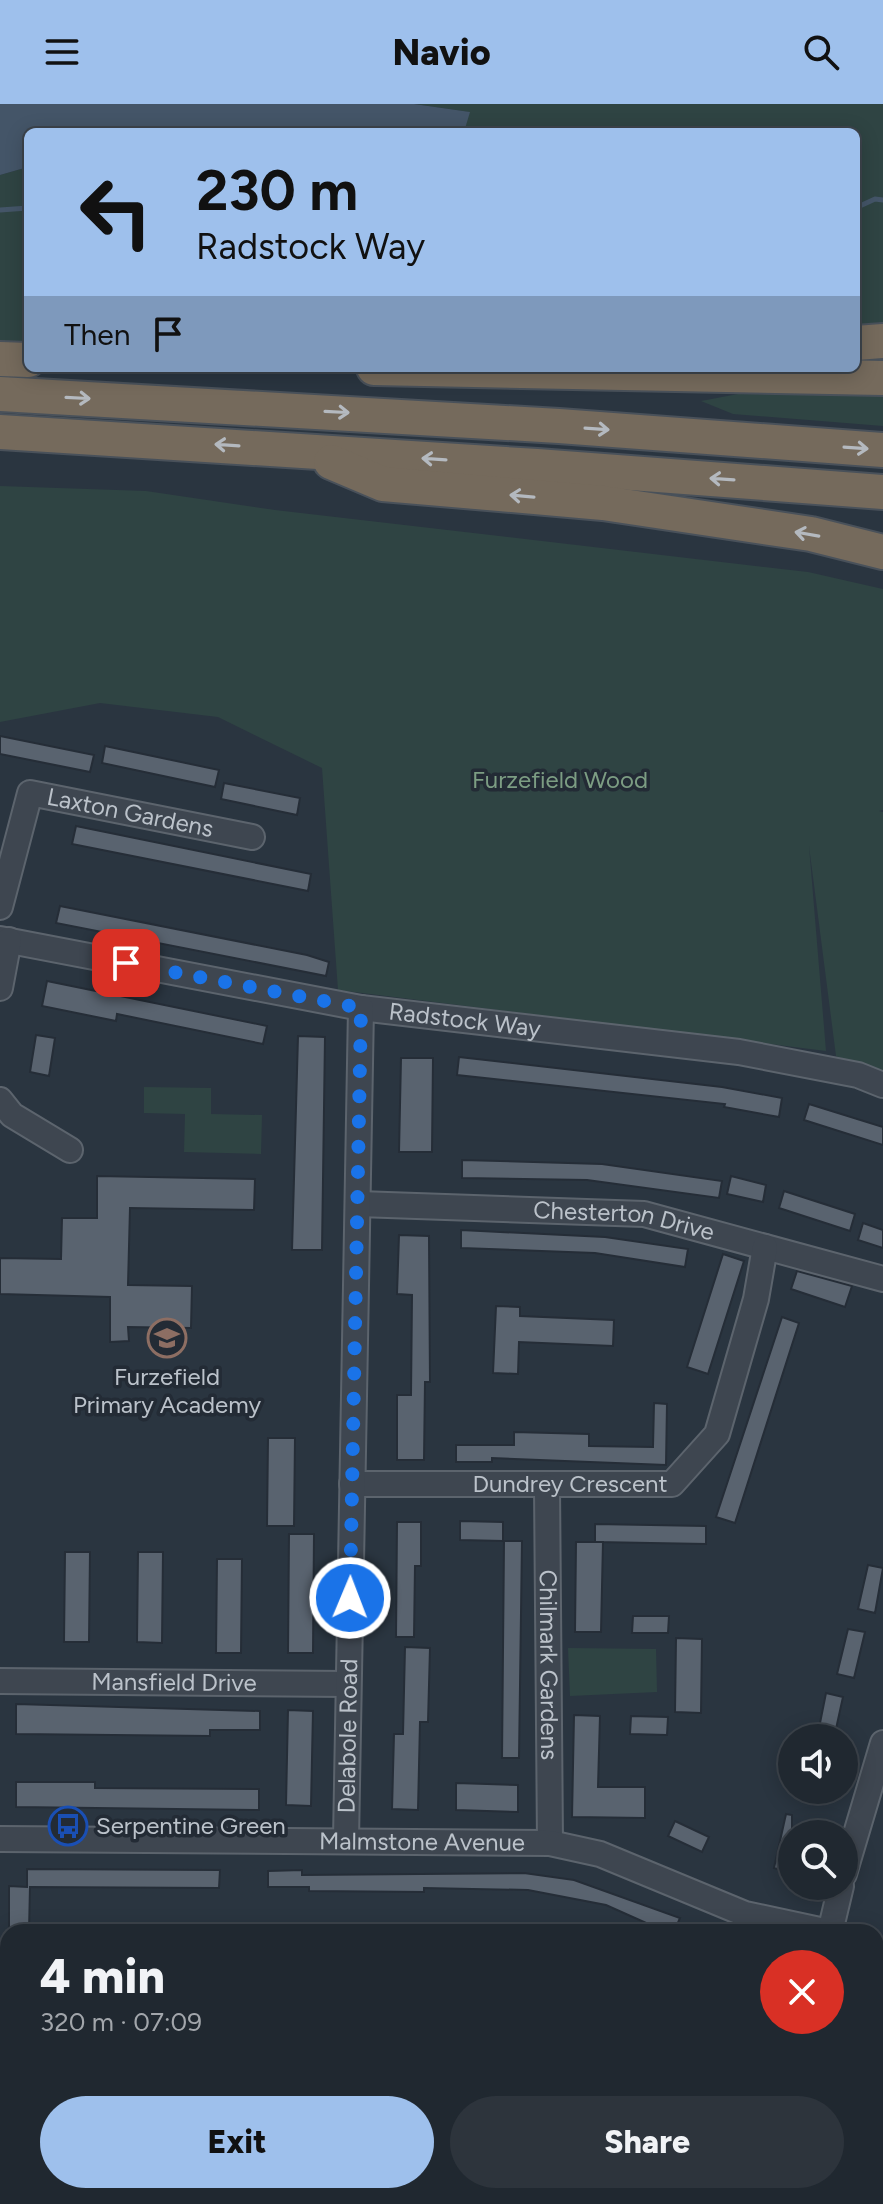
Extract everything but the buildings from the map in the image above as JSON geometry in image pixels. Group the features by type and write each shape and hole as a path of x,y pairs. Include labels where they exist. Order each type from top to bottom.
{"highway":[{"path":"860,343 883,341"},
{"path":"0,359 24,360"},
{"path":"685,372 883,378"},
{"path":"0,394 528,424 883,450"},
{"path":"0,432 883,492"},
{"path":"305,451 383,484 603,503 811,534 883,552"}],"street":[{"name":"Laxton Gardens","path":"0,907 30,793 252,837"},
{"path":"0,988 4,939"},
{"name":"Radstock Way","path":"4,939 361,1008 739,1052 858,1075 883,1085"},
{"name":"Delabole Road","path":"346,1840 361,1008"},
{"path":"0,1100 12,1115 70,1150"},
{"name":"Chesterton Drive","path":"359,1204 644,1214 883,1279"},
{"name":"Dundrey Crescent","path":"352,1484 547,1487 672,1484 717,1434 756,1299 765,1247"},
{"name":"Chilmark Gardens","path":"547,1487 550,1843"},
{"name":"Mansfield Drive","path":"0,1681 348,1684"},
{"path":"858,1838 876,1791 883,1743"},
{"name":"Malmstone Avenue","path":"0,1839 550,1843 600,1854 745,1914 792,1924"},
{"path":"831,1924 837,1900"}],"green space":[{"path":"414,104 883,104 883,322 860,325 860,128 465,128 469,112"},
{"path":"24,168 24,343 0,343 0,175"},
{"path":"738,394 883,395 883,426 733,414 701,401"},
{"name":"Furzefield Wood","path":"0,486 146,491 275,510 808,572 883,589 883,810 879,811 883,812 883,1074 836,1056 809,846 826,1051 338,990 322,768 218,717 100,703 0,722"},
{"path":"144,1087 211,1088 211,1114 262,1115 261,1154 184,1152 185,1114 144,1113"},
{"path":"568,1648 656,1649 657,1692 570,1696"}],"water":[{"path":"0,104 414,104 470,112 465,128 24,128 24,168 0,175"}],"waterway":[{"path":"860,204 875,199 883,200"},
{"path":"0,210 24,208"}],"place":[{"name":"Furzefield Primary Academy","path":"167,1338"},
{"name":"Serpentine Green","path":"68,1826"}],"route":[{"path":"126,963 361,1008 350,1598"}]}
